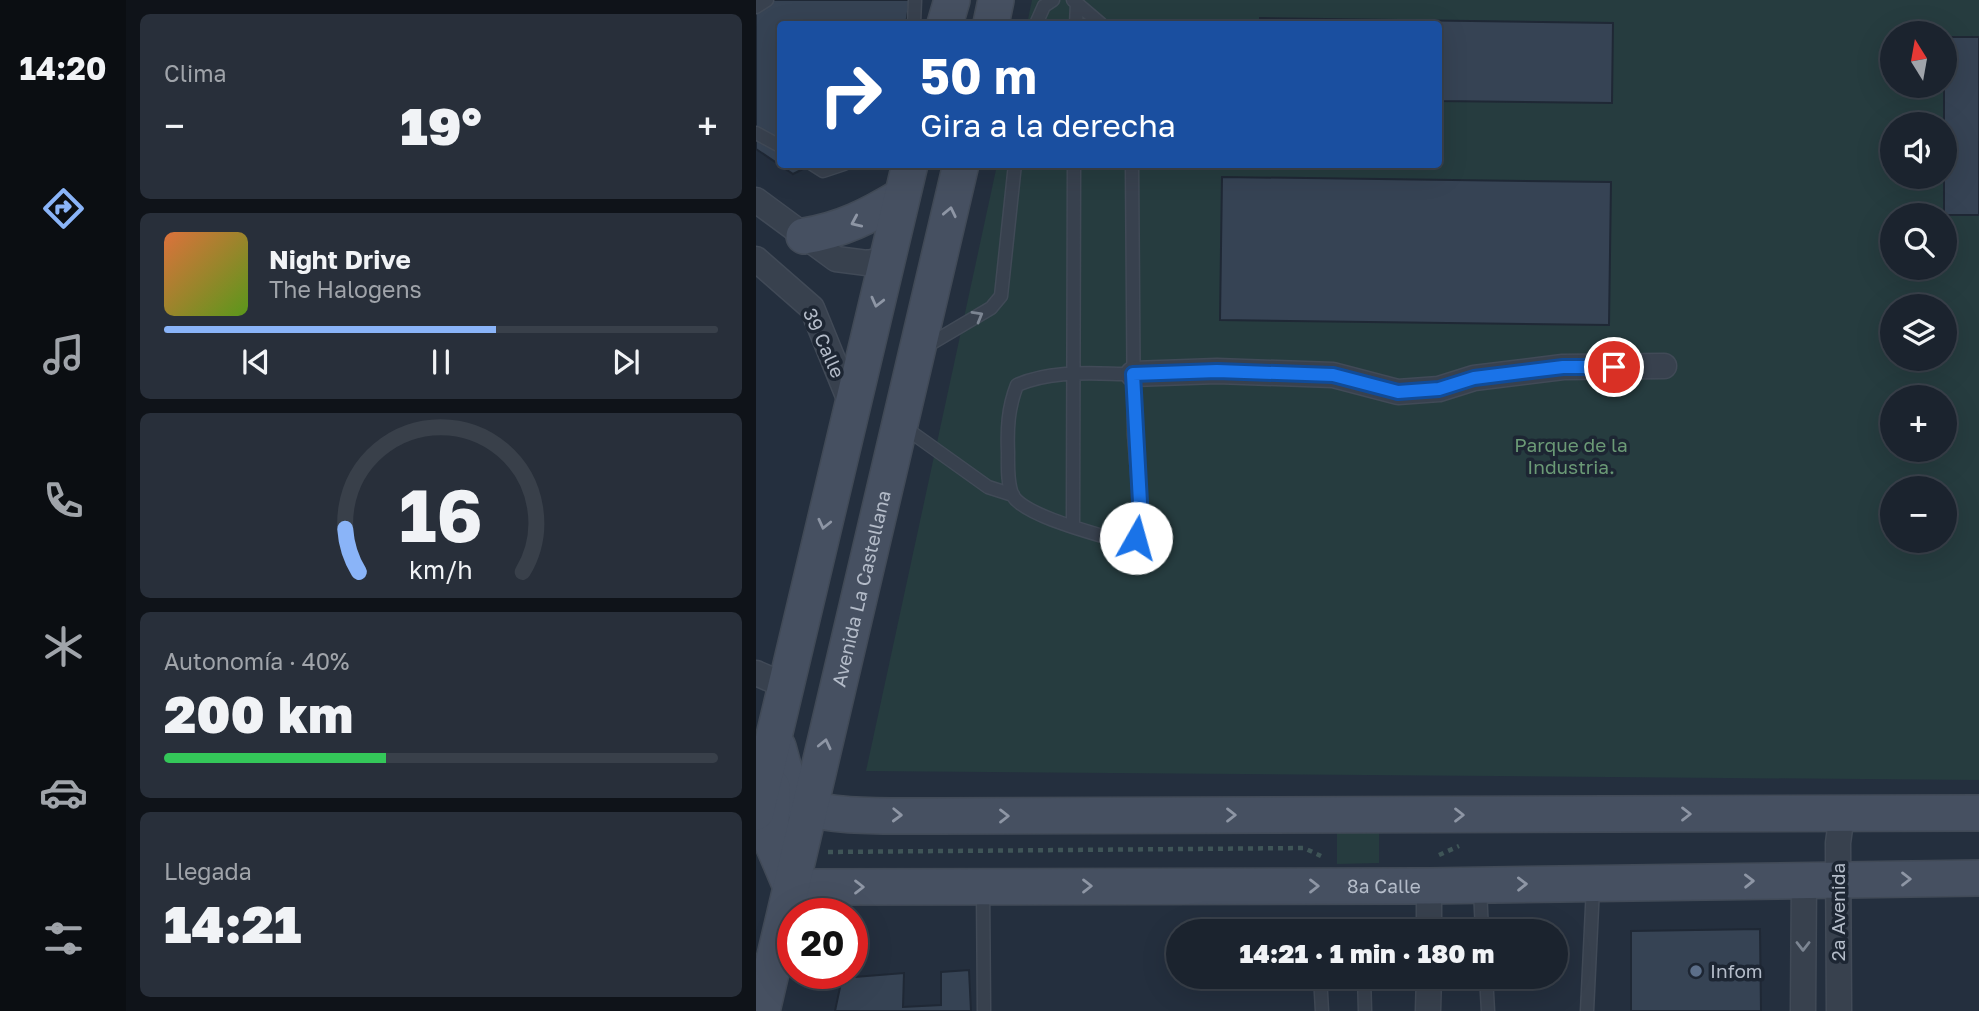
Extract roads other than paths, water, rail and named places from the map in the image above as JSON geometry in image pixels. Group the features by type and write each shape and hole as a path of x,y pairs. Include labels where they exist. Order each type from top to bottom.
{"street":[{"path":"992,21 996,0"},
{"name":"Avenida La Castellana","path":"762,1011 960,168"},
{"path":"804,236 837,230 864,219 906,173"},
{"path":"756,812 775,707 852,406 906,173"},
{"path":"756,200 836,259 859,263 887,259 897,250 921,251 937,275"},
{"name":"39 Calle","path":"756,259 812,308 852,406"},
{"path":"1133,374 1217,371 1333,375 1398,392 1439,389 1474,378 1563,367 1664,366"},
{"path":"775,707 797,801 810,810 936,816 1979,813"},
{"path":"775,707 769,809 771,840 791,887"},
{"name":"2a Avenida","path":"1839,1011 1838,842 1842,814"},
{"path":"1430,919 1433,871"},
{"name":"8a Calle","path":"791,887 983,887 1433,871 1480,885 1979,878"},
{"name":"2a Avenida","path":"1803,1011 1804,880"},
{"path":"1429,989 1429,1011"}],"lane":[{"path":"756,8 767,0"},
{"path":"914,21 915,0"},
{"path":"1037,21 1044,6 1053,0"},
{"path":"1075,2 1076,21"},
{"path":"1075,2 1097,21"},
{"path":"756,132 777,144"},
{"path":"919,351 991,308 1001,296 1015,168"},
{"path":"1073,525 1074,168"},
{"path":"1132,168 1133,374 1141,521 1136,538 1126,544 1025,509 1013,495 1008,474 1007,426 1010,401 1017,385 1034,377 1133,374"},
{"path":"901,425 988,487 1013,495"},
{"path":"1587,1011 1594,883"},
{"path":"1480,885 1481,919"},
{"path":"983,887 984,1011"},
{"path":"1321,989 1322,1011"},
{"path":"1364,989 1365,1011"},
{"path":"1487,989 1488,1011"}],"place":[{"name":"Infom","path":"1696,971"}],"park label":[{"name":"Parque de la Industria.","path":"1571,456"}]}
